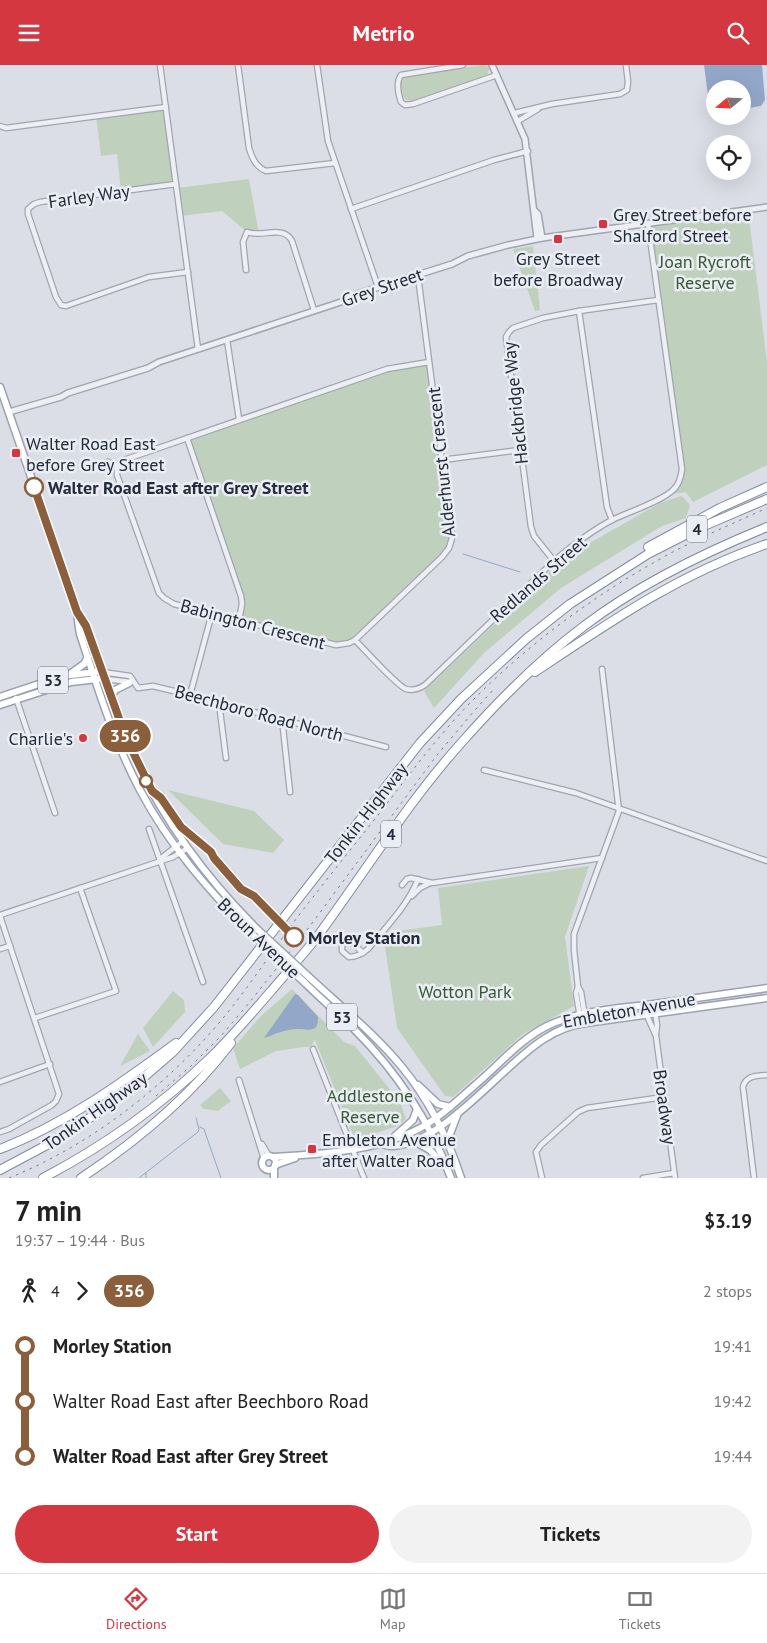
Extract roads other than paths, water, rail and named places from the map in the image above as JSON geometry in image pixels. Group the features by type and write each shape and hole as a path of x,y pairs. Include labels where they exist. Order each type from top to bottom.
{"highway":[{"path":"630,564 647,548 664,538 728,504 767,487"},
{"name":"Tonkin Highway","path":"0,1170 45,1147 106,1107 161,1063 214,1007 236,980 405,762 440,720 540,627 570,604 657,548 767,499"},
{"name":"Tonkin Highway","path":"43,1178 105,1143 166,1098 221,1047 315,939 443,763 483,719 541,661 584,625 632,594 697,557 767,527"},
{"path":"521,681 647,599 701,571 767,544"},
{"path":"81,1178 116,1155 175,1105 217,1061 259,1005"},
{"path":"0,1149 76,1113 113,1089 190,1033"}],"main road":[{"path":"0,387 77,612 86,626 102,671"},
{"name":"Broun Avenue","path":"77,612 79,631 116,737 133,776 154,815 175,846 223,905 308,977 372,1035 408,1076 436,1118 449,1144 462,1178"},
{"path":"66,676 84,664 88,657"},
{"name":"Beechboro Road North","path":"0,705 66,683 94,676 102,671"},
{"name":"53","path":"102,671 105,679"},
{"name":"Beechboro Road North","path":"0,697 66,676 94,676 105,679"},
{"name":"Broun Avenue","path":"105,679 126,738 145,778 182,841 255,932 354,1029 387,1067 417,1109 431,1133 450,1175"},
{"path":"111,697 115,690 132,682"},
{"name":"Embleton Avenue","path":"268,1158 301,1156 352,1149 380,1144 409,1134 436,1118 514,1050 538,1031 554,1023 582,1014 767,988"},
{"name":"Embleton Avenue","path":"380,1144 393,1146 414,1141 431,1133 459,1112 520,1057 543,1039 561,1030 580,1024 767,998"},
{"path":"690,999 695,1003 712,1005"},
{"path":"554,1023 564,1023 573,1020 580,1024"},
{"path":"514,1050 520,1057"},
{"path":"408,1076 438,1104 450,1107"},
{"path":"390,1140 413,1120 417,1109"},
{"path":"449,1144 450,1134 459,1112"},
{"path":"414,1141 430,1150 450,1175"},
{"name":"Embleton Avenue","path":"274,1166 301,1156"},
{"path":"268,1178 263,1162 268,1158 275,1161 274,1178"},
{"path":"264,1167 267,1169 274,1166"}],"street":[{"path":"160,65 198,349"},
{"path":"238,65 249,148 258,167 266,171 335,163"},
{"path":"317,65 328,141 378,287"},
{"path":"463,65 401,75 398,83 400,101 405,105 413,104 497,75"},
{"path":"492,65 523,131 528,151 539,238"},
{"path":"515,113 552,104 620,94 627,90 626,65"},
{"path":"0,126 6,128 166,107"},
{"path":"518,121 539,108"},
{"path":"351,209 494,160 528,151"},
{"name":"Farley Way","path":"176,184 40,202 28,209 28,214 56,297 61,305 66,306 149,277 188,272"},
{"name":"Grey Street","path":"9,412 148,369 159,361 347,300 357,294 452,264 468,256 508,245 539,238 767,207"},
{"path":"648,224 658,300"},
{"path":"246,270 243,242 247,232 259,234 280,232 287,235 292,241 314,310"},
{"name":"Alderhurst Crescent","path":"355,640 442,557 449,549 452,538 418,275"},
{"name":"Hackbridge Way","path":"554,561 534,536 531,527 506,337 513,328 535,320 580,311 658,300"},
{"name":"Redlands Street","path":"355,640 402,687 413,690 418,689 425,685 576,542 612,520 666,495 677,486 682,469 658,300"},
{"path":"580,311 607,507 612,520"},
{"path":"227,340 239,419"},
{"path":"108,462 117,466 124,460 387,369 429,362"},
{"path":"187,438 241,596 242,604 239,620"},
{"path":"442,460 520,450"},
{"name":"Babington Crescent","path":"117,466 117,475 159,593 164,598 174,604 336,645 355,640"},
{"path":"190,695 212,613"},
{"path":"580,1024 582,1014 581,992 578,987 574,934 619,811 602,669"},
{"name":"Beechboro Road North","path":"102,671 130,676 132,682 138,688 152,686 190,695 386,747"},
{"name":"Beechboro Road North","path":"105,679 132,682"},
{"path":"14,692 55,813"},
{"path":"219,703 226,758"},
{"path":"282,719 290,792"},
{"path":"484,770 576,793 767,861"},
{"path":"150,829 203,982"},
{"path":"160,860 182,841"},
{"path":"0,1132 52,1105 60,1094 0,916 180,853 188,848"},
{"path":"363,953 350,941 345,941 342,946 342,951 349,957 356,957 363,953 406,902 420,888 432,883 602,858"},
{"path":"402,885 407,879 418,879 432,883"},
{"path":"406,902 418,879"},
{"path":"35,1018 116,991 80,888"},
{"path":"0,949 10,946"},
{"name":"Broadway","path":"654,1004 657,1025 656,1036 674,1175"},
{"name":"Broadway","path":"646,1005 647,1014 656,1036"},
{"path":"312,1049 364,1178"},
{"path":"0,1082 50,1064"},
{"path":"754,1178 743,1087 744,1081 749,1077 767,1075"},
{"path":"239,1080 258,1139 268,1158"},
{"path":"542,1178 536,1152 541,1145 578,1112 664,1097"},
{"path":"642,1178 674,1175"}],"water":[{"path":"704,65 762,65 765,100 761,106 751,108 751,80 706,80"},
{"path":"295,994 318,1017 316,1027 313,1029 286,1030 264,1038"}],"waterway":[{"path":"463,554 520,572"},
{"path":"139,1178 198,1132 196,1118"},
{"path":"200,1127 204,1129 221,1178"},
{"path":"146,1173 146,1178"}],"railway":[{"path":"9,1178 65,1151 93,1134 144,1097 191,1054 234,1004 296,919 435,743 458,715 493,680 564,621 642,569 693,542 767,508"},
{"path":"156,1096 191,1066 220,1037 249,1003 307,930 437,755 494,689"}],"place":[{"name":"Grey Street before Shalford Street","path":"603,224"},
{"name":"Grey Street before Broadway","path":"558,239"},
{"name":"Walter Road East before Grey Street","path":"16,453"},
{"name":"Walter Road East after Grey Street","path":"34,487"},
{"name":"Charlie's","path":"83,738"},
{"name":"Morley Station","path":"294,937"},
{"name":"Embleton Avenue after Walter Road","path":"312,1149"}],"park label":[{"name":"Joan Rycroft Reserve","path":"705,272"},
{"name":"Wotton Park","path":"465,991"},
{"name":"Addlestone Reserve","path":"370,1106"}]}
